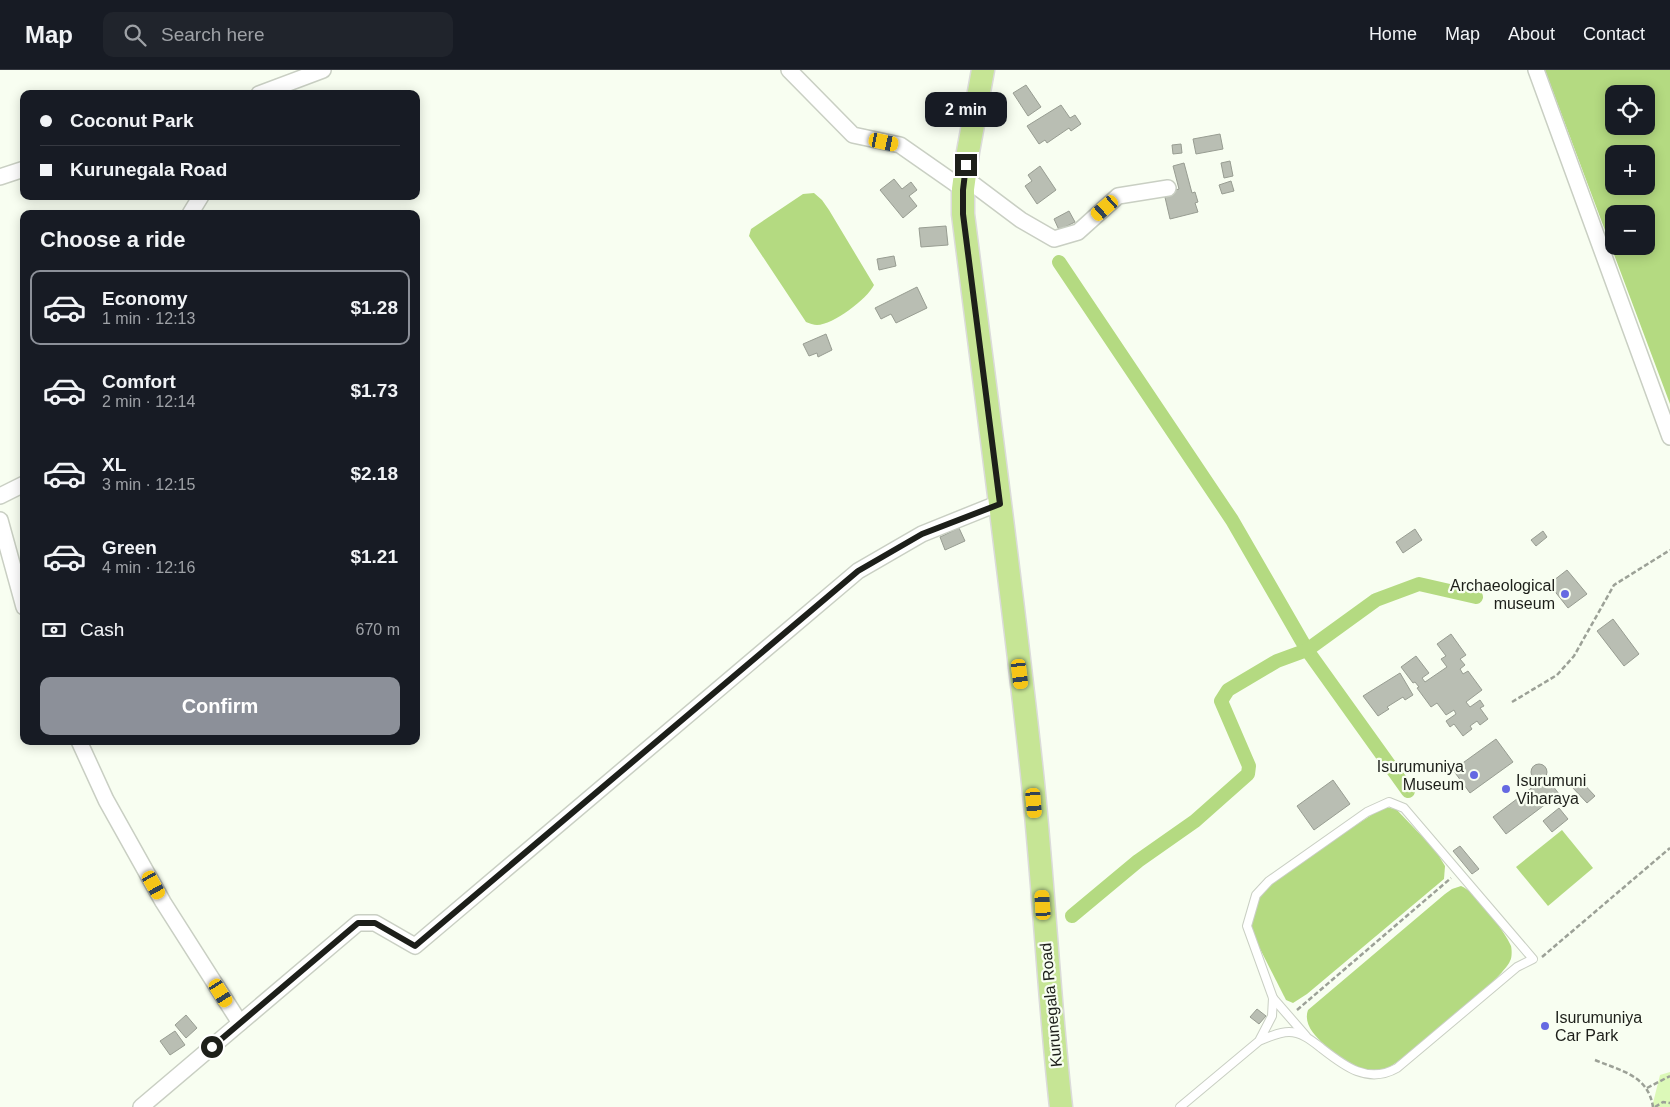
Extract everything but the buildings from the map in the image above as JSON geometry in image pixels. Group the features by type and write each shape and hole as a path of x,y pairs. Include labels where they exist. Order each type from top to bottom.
{"main road":[{"name":"Kurunegala Road","path":"983,70 964,184 963,214 1033,786 1054,1046 1061,1107"}],"street":[{"path":"270,90 323,70"},
{"path":"789,70 853,135 900,145 1054,239 1078,232 1118,196 1168,188"},
{"path":"1536,70 1670,438"},
{"path":"0,177 20,170"},
{"path":"0,496 20,486"},
{"path":"141,1107 358,923 375,923 415,946 858,571 922,534 1000,504"},
{"path":"0,520 20,592"},
{"path":"81,745 106,800 163,902 240,1023"}],"lane":[{"path":"1389,802 1404,808 1458,872 1533,959 1517,967 1397,1068 1389,1072 1369,1076 1358,1072 1324,1051 1306,1036 1274,998 1247,926 1256,894 1269,881 1366,812 1389,802"},
{"path":"1259,1041 1272,1016 1274,998"},
{"path":"1180,1107 1259,1041 1269,1036 1289,1032 1306,1036"}],"path":[{"path":"1512,702 1557,674 1574,656 1614,585 1670,550"},
{"path":"1536,962 1670,848"},
{"path":"1289,1017 1458,872"},
{"path":"1595,1060 1638,1078 1647,1088 1654,1107 1663,1102 1670,1103"},
{"path":"1647,1088 1670,1076"}],"shaded area":[{"path":"1545,70 1670,70 1670,404 1614,255 1655,255 1655,205 1605,205 1605,230"},
{"path":"814,193 829,210 874,285 849,310 832,321 817,325 806,322 749,236 751,229 803,194"},
{"path":"1384,807 1396,809 1436,851 1445,866 1444,879 1307,994 1293,1003 1286,1000 1250,927 1250,919 1262,891 1331,841"},
{"path":"1562,830 1593,868 1548,906 1516,867"},
{"path":"1461,886 1474,895 1503,932 1511,946 1512,954 1510,961 1489,985 1448,1023 1387,1068 1377,1073 1370,1073 1349,1064 1330,1050 1314,1034 1307,1020 1308,1010 1445,894"},
{"path":"1670,1072 1670,1107 1652,1107 1660,1075"}],"waterway":[{"path":"1059,262 1232,520 1307,650 1408,791"},
{"path":"1072,916 1138,861 1195,821 1248,774 1249,766 1221,701 1228,690 1277,661 1307,650 1376,600 1419,584 1476,597"}],"place":[{"name":"Archaeological museum","path":"1565,594"},
{"name":"Isurumuniya Museum","path":"1474,775"},
{"name":"Isurumuni Viharaya","path":"1506,789"},
{"name":"Isurumuniya Car Park","path":"1545,1026"}],"route":[{"path":"212,1047 358,923 375,923 415,946 858,571 922,534 1000,504 963,214 966,165"}]}
